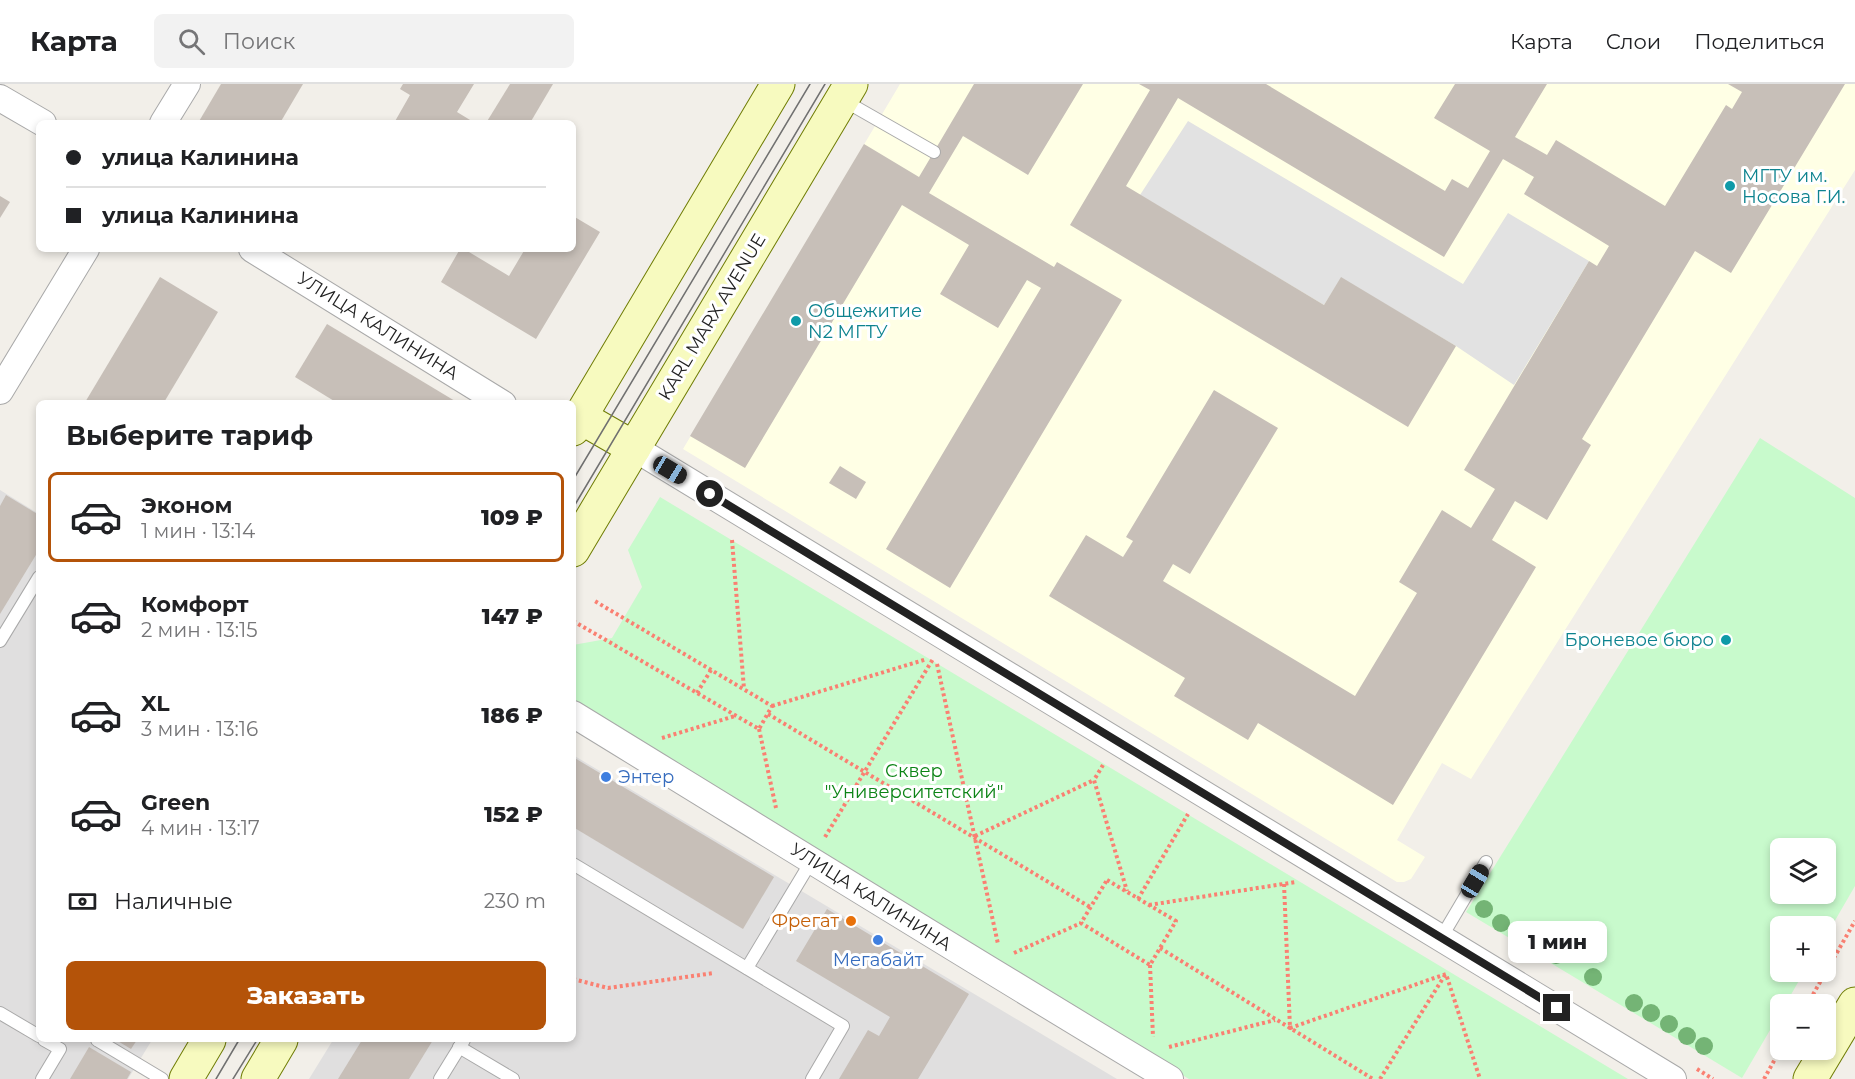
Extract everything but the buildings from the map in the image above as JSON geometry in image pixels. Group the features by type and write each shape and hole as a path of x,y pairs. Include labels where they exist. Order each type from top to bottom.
{"main road":[{"path":"634,448 577,423 778,84"},
{"name":"KARL MARX AVENUE","path":"576,545 847,92"},
{"path":"1810,1079 1855,1004"},
{"path":"186,1079 208,1042"},
{"path":"258,1079 280,1042"}],"street":[{"path":"165,120 187,84"},
{"path":"0,98 38,120"},
{"path":"0,391 84,252"},
{"name":"УЛИЦА КАЛИНИНА","path":"257,252 497,400"},
{"path":"634,448 1673,1079"},
{"name":"УЛИЦА КАЛИНИНА","path":"576,716 993,973 1170,1079"}],"lane":[{"path":"847,92 933,152"},
{"path":"0,641 36,582"},
{"path":"747,968 812,860"},
{"path":"1450,944 1486,862"},
{"path":"576,866 843,1026 812,1079"},
{"path":"0,1013 36,1034"},
{"path":"100,1042 162,1079"},
{"path":"440,1079 462,1043 513,1079"},
{"path":"42,1079 60,1044"}],"path":[{"path":"730,506 744,689"},
{"path":"592,600 772,706"},
{"path":"576,623 759,729"},
{"path":"784,842 759,729 772,706 935,656"},
{"path":"812,860 935,656"},
{"path":"935,656 999,948"},
{"path":"697,693 711,670"},
{"path":"768,714 1090,907"},
{"path":"628,747 736,716"},
{"path":"974,836 1094,780 1117,741"},
{"path":"1094,780 1127,892"},
{"path":"1138,898 1201,793"},
{"path":"1148,905 1338,876"},
{"path":"1011,955 1081,923 1107,880 1138,898 1176,921 1150,965 1154,1040"},
{"path":"1284,884 1290,1028"},
{"path":"1812,994 1855,921"},
{"path":"1081,923 1150,965"},
{"path":"1380,1079 1446,974 1450,944"},
{"path":"1160,948 1373,1079"},
{"path":"576,980 608,988 747,968"},
{"path":"1290,1028 1446,974"},
{"path":"1446,974 1480,1079"},
{"path":"1165,1048 1275,1020"},
{"path":"1764,1079 1774,1060"}],"shaded area":[{"path":"900,84 1855,84 1855,170 1471,779 1442,763 1397,840 1425,857 1411,879 1397,882 683,449"},
{"path":"1188,121 1463,284 1508,213 1589,261 1514,385 1456,346 1341,278 1324,305 1140,195"},
{"path":"0,490 36,512 36,1042 151,1042 128,1079 0,1079"},
{"path":"576,757 1117,1079 309,1079 332,1042 576,1042"}],"green space":[{"path":"1760,438 1855,498 1855,886 1836,919 1836,916 1770,916 1770,982 1798,982 1791,994 1770,994 1770,1030 1742,1078 1466,912"},
{"name":"Сквер \"Университетский\"","path":"660,497 1628,1079 1189,1079 576,711 576,644 612,638 642,587 628,550"}],"tram line":[{"path":"576,475 810,84"},
{"path":"576,503 825,84"},
{"path":"216,1079 238,1042"},
{"path":"233,1079 256,1042"}],"place":[{"name":"МГТУ им. Носова Г.И.","path":"1730,186"},
{"name":"Общежитие N2 МГТУ","path":"796,321"},
{"name":"Броневое бюро","path":"1726,640"},
{"name":"Энтер","path":"606,777"},
{"name":"Фрегат","path":"851,921"},
{"name":"Мегабайт","path":"878,940"}],"route":[{"path":"710,494 1557,1008"}]}
